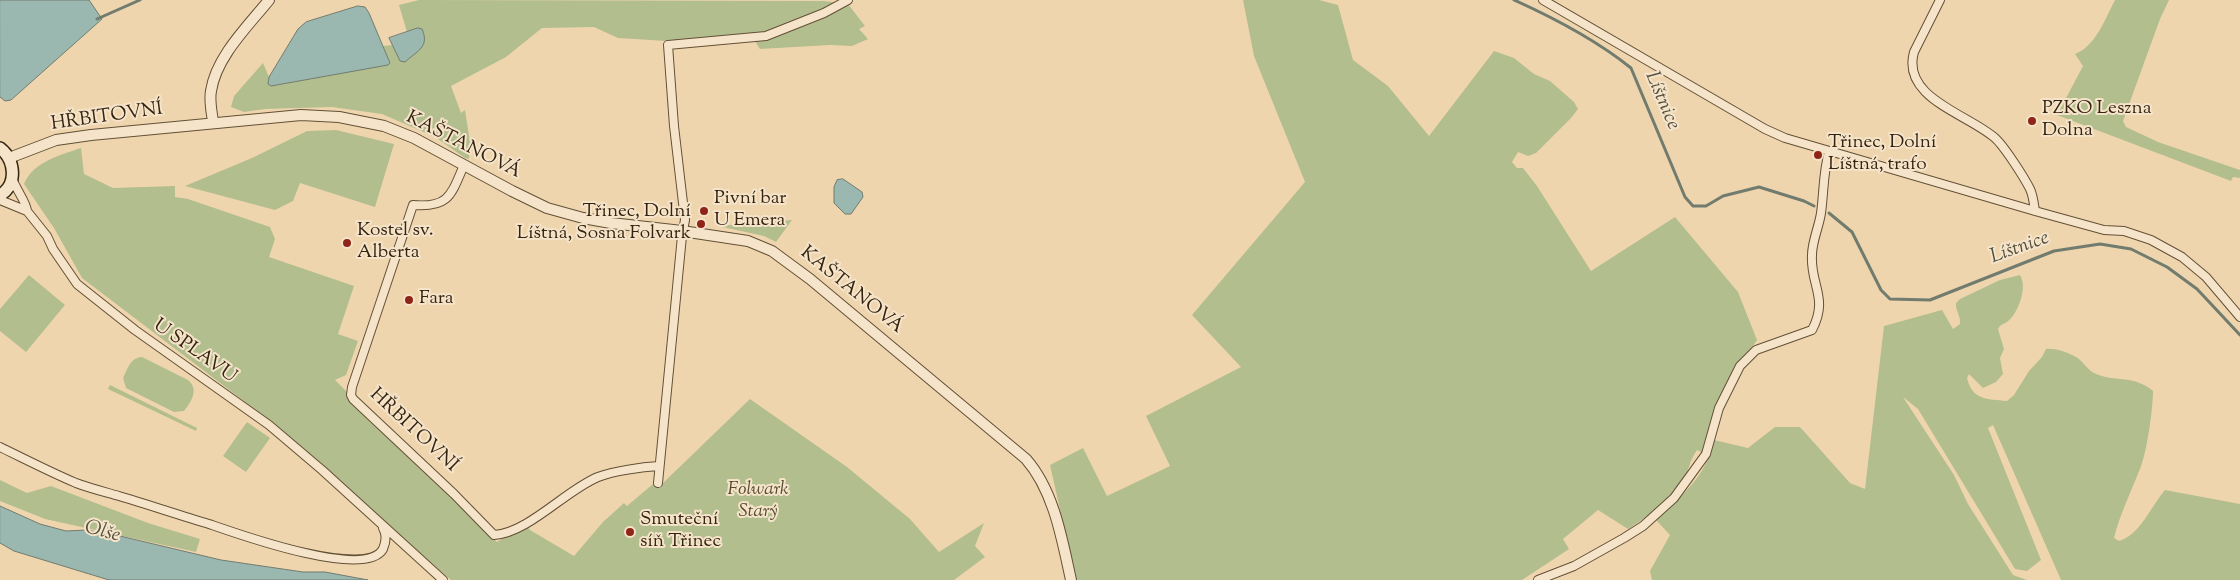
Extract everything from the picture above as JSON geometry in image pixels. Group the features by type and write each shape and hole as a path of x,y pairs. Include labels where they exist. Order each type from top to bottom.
{"main road":[{"path":"0,148 9,158 13,169 9,187 0,195"}],"street":[{"path":"213,122 210,92 220,68 241,35 269,0"},
{"path":"658,483 682,230 685,220 674,126 668,45 766,36 824,13 848,0"},
{"path":"1543,0 1765,129 1785,138 2035,211 2104,230 2124,231 2151,240 2182,257 2206,276 2240,317"},
{"path":"1940,0 1914,52 1912,62 1914,77 1921,89 1932,98 1996,139 2031,190 2035,211"},
{"name":"KAŠTANOVÁ","path":"213,122 301,115 340,117 384,126 414,138 520,195 565,214 611,223 682,230 748,241 772,251 810,279 1016,449 1034,468 1046,490 1071,580"},
{"name":"HŘBITOVNÍ","path":"9,158 56,140 213,122"},
{"path":"1538,580 1574,566 1624,538 1643,526 1674,498 1706,454 1719,408 1740,366 1756,350 1812,330 1819,317 1820,298 1812,254 1821,212 1824,168 1829,152"},
{"name":"HŘBITOVNÍ","path":"464,165 453,188 441,203 431,207 413,205 352,387 351,395 494,535 502,535 527,522 598,477 660,466"},
{"path":"12,178 15,188 27,207 27,211"},
{"name":"U SPLAVU","path":"0,200 27,211 47,236 53,249 77,284 135,330 269,425 322,470 443,580"},
{"path":"0,447 76,483 213,526 283,553 307,559 351,564 363,564 373,560 381,553 386,533 381,524"}],"green space":[{"path":"419,0 824,1 848,4 865,26 859,29 868,39 852,46 830,45 760,49 751,35 666,41 618,38 594,27 542,28 506,57 451,86 461,113 465,110 470,142 469,159 435,137 382,114 332,107 265,109 244,112 231,107 234,96 263,63 269,77 268,84 271,86 390,63 383,46 392,45 400,61 418,28 407,32 399,5"},
{"path":"1243,0 1319,0 1338,5 1353,60 1388,86 1429,136 1494,51 1514,58 1534,74 1550,81 1574,102 1578,109 1536,153 1528,156 1518,152 1512,162 1517,168 1523,168 1537,186 1591,271 1675,217 1738,292 1757,340 1731,377 1703,453 1697,450 1683,483 1665,502 1628,529 1598,510 1563,539 1569,549 1522,580 1076,580 1050,465 1083,448 1107,496 1170,466 1146,416 1241,367 1192,315 1305,182 1254,56"},
{"path":"2115,0 2169,0 2160,19 2123,121 2126,127 2158,142 2240,170 2240,178 2233,177 2231,181 2057,115 2083,66 2075,54 2089,45"},
{"path":"336,130 394,144 375,207 300,183 293,201 275,210 185,186 252,158 307,131"},
{"name":"Folwark Starý","path":"81,148 84,174 113,188 175,186 175,197 188,199 270,227 275,239 269,257 354,286 338,334 358,341 346,375 335,380 497,542 525,524 530,530 574,556 603,522 624,503 627,506 653,484 663,483 750,399 847,467 910,519 939,552 984,523 975,546 985,557 954,580 451,580 274,424 82,278 54,228 24,184 28,176 40,165 48,160"},
{"path":"792,220 776,242 764,236 718,226"},
{"path":"29,275 65,305 26,352 0,331 0,309"},
{"path":"2020,275 2023,286 2021,300 2015,313 1998,329 2004,349 2000,358 2003,374 1996,382 1983,388 1969,374 1967,378 1973,391 1987,399 2007,401 2014,395 2046,349 2058,350 2071,355 2079,359 2094,373 2102,376 2131,380 2146,386 2153,391 2151,419 2143,462 2122,512 2114,538 2119,541 2133,533 2165,490 2240,504 2240,580 2061,580 1993,425 1988,428 2041,560 2027,571 2015,569 1918,409 1903,397 1954,475 1968,504 2013,575 2027,580 1652,580 1650,571 1670,535 1655,519 1692,485 1705,465 1714,440 1748,448 1775,427 1800,427 1850,483 1865,489 1884,326 1942,310 1953,329 1960,324 1956,303 1960,299 2000,280"},
{"path":"142,357 188,380 194,391 190,403 184,411 174,412 126,388 123,378 128,367 132,361"},
{"path":"110,385 197,428 196,431 108,389"},
{"path":"247,422 270,438 246,472 223,456"},
{"path":"0,480 27,493 51,486 148,523 200,539 196,552 45,519 0,501"}],"water":[{"path":"0,0 89,0 102,19 11,100 5,101 0,97"},
{"path":"358,6 365,7 369,13 390,63 388,65 271,86 268,84 269,77 298,29 306,22"},
{"path":"418,28 422,29 424,35 421,48 405,62 400,61 389,38"},
{"path":"843,179 862,192 863,197 851,214 845,214 834,203 834,187 837,180"},
{"name":"Olše","path":"0,506 40,524 66,531 86,530 120,536 221,560 303,572 325,572 368,580 109,580 14,551 0,543"}],"waterway":[{"path":"97,19 140,0"},
{"name":"Líštnice","path":"1514,0 1574,30 1604,48 1631,68 1685,197 1693,206 1706,206 1723,196 1759,187 1814,206"},
{"name":"Líštnice","path":"1829,213 1852,232 1881,290 1890,299 1930,300 2054,251 2100,244 2131,249 2167,267 2197,289 2240,335"}],"place":[{"name":"PZKO Leszna Dolna","path":"2032,121"},
{"name":"Třinec, Dolní Líštná, trafo","path":"1818,155"},
{"name":"Pivní bar U Emera","path":"704,211"},
{"name":"Třinec, Dolní Líštná, Sosna Folvark","path":"701,224"},
{"name":"Kostel sv. Alberta","path":"347,243"},
{"name":"Fara","path":"409,300"},
{"name":"Smuteční síň Třinec","path":"630,532"}]}
